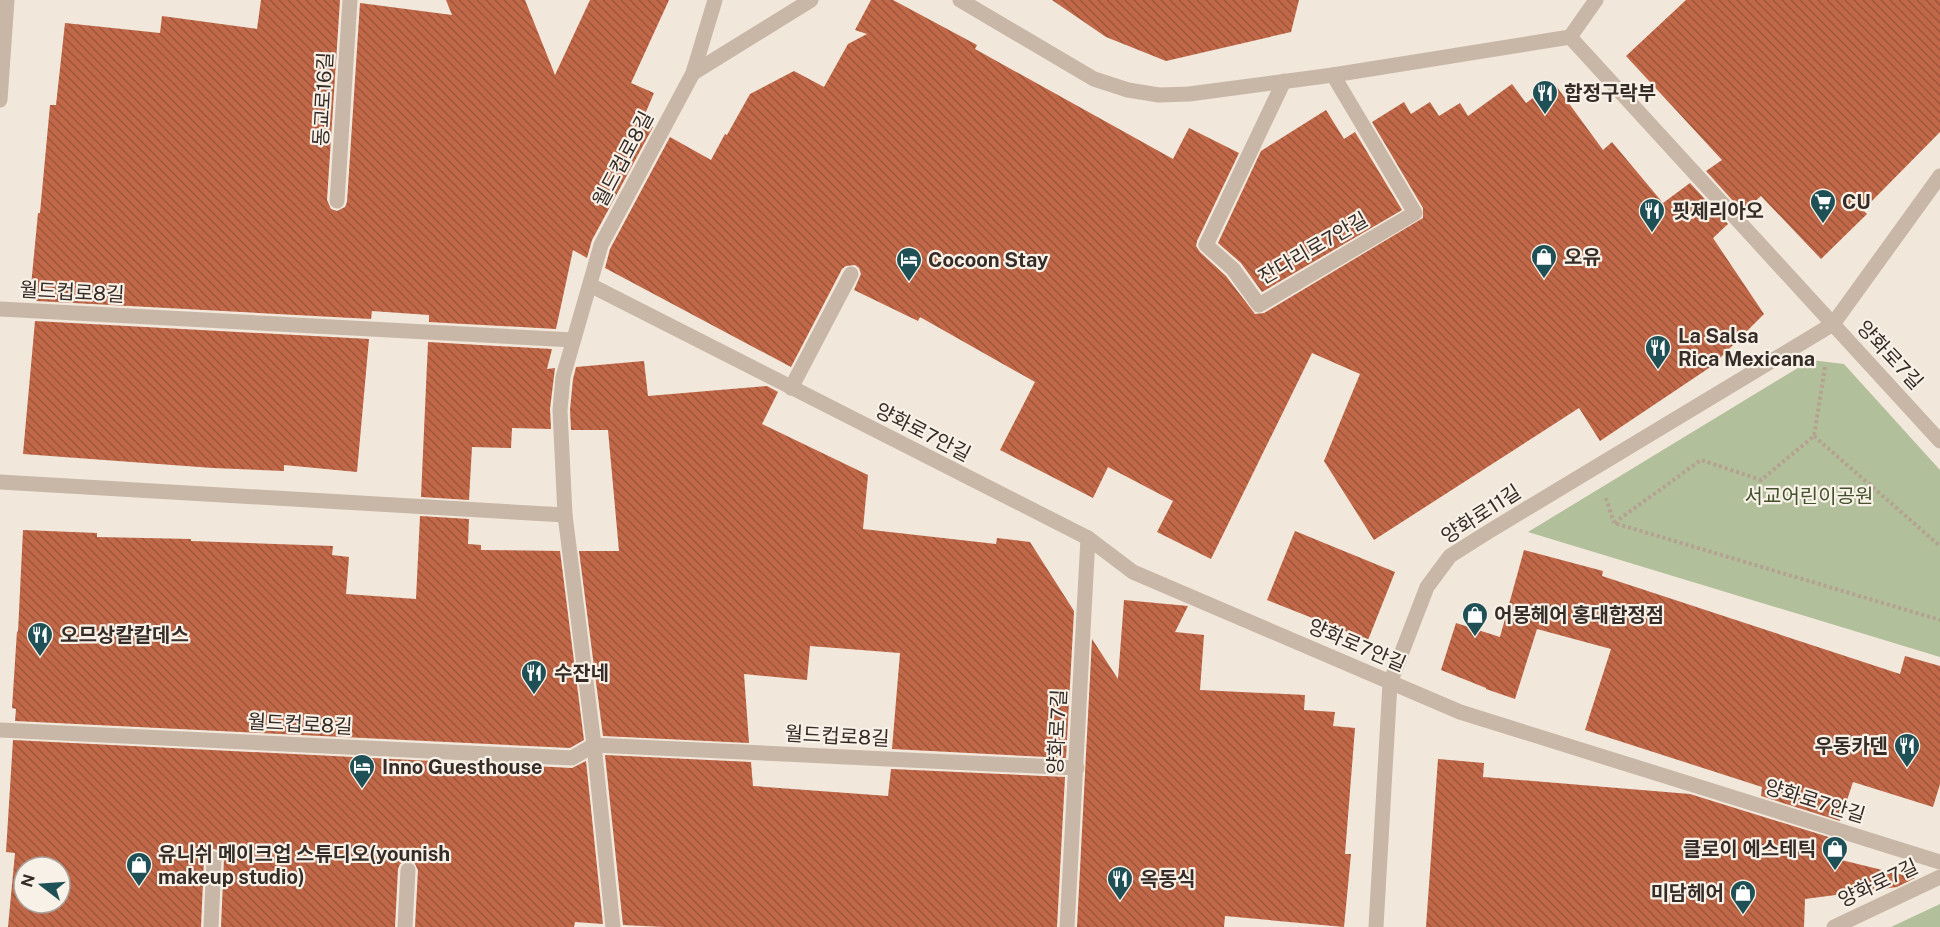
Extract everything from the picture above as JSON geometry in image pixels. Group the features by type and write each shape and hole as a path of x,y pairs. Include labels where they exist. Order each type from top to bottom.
{"street":[{"path":"0,100 7,0"},
{"name":"동교로16길","path":"338,201 350,0"},
{"name":"월드컵로8길","path":"613,927 566,515 560,410 563,377 601,245 693,73 715,0"},
{"path":"693,73 811,0"},
{"path":"960,0 1094,79 1128,90 1159,95 1189,94 1333,75 1570,37 1596,0"},
{"path":"1570,37 1833,324"},
{"name":"잔다리로7안길","path":"1284,81 1206,246 1233,269 1259,305 1415,213 1333,75"},
{"name":"양화로11길","path":"1376,927 1390,683 1427,587 1450,556 1833,324 1940,176"},
{"path":"791,388 851,274"},
{"name":"양화로7안길","path":"590,285 1088,538 1133,572 1390,683 1460,712 1940,862"},
{"name":"월드컵로8길","path":"0,309 573,340"},
{"name":"양화로7길","path":"1833,324 1940,441"},
{"path":"0,482 566,515"},
{"name":"양화로7길","path":"1067,927 1088,538"},
{"name":"월드컵로8길","path":"0,730 572,758 594,746 1077,768"},
{"path":"211,927 214,859"},
{"path":"405,927 408,870"},
{"name":"양화로7길","path":"1844,925 1940,877"}],"path":[{"path":"1826,362 1815,436 1761,480 1701,460 1614,523 1940,620"},
{"path":"1815,436 1940,546"}],"green space":[{"name":"서교어린이공원","path":"1811,360 1844,364 1940,470 1940,657 1528,532"},
{"path":"1940,904 1940,927 1891,927"}],"building":[{"path":"261,0 340,0 327,200 331,209 337,211 345,207 347,202 360,3 452,15 446,0 525,0 555,75 590,0 669,0 631,83 654,93 642,121 653,127 592,240 587,258 573,250 556,329 429,322 429,315 372,311 371,319 36,301 38,287 31,286 38,213 40,213 50,105 56,105 65,23 160,33 162,16 257,29"},
{"path":"871,0 893,0 977,45 975,49 1173,159 1189,128 1239,153 1196,246 1226,276 1255,314 1264,313 1423,218 1423,208 1372,122 1404,102 1411,114 1430,102 1439,116 1460,103 1468,116 1512,84 1526,103 1554,83 1603,150 1612,142 1663,203 1690,183 1728,224 1713,238 1764,314 1712,366 1600,441 1579,408 1374,540 1324,461 1360,374 1312,353 1211,559 1157,532 1173,501 1108,467 1093,498 1000,450 1035,382 920,317 918,321 854,290 861,274 855,265 842,269 791,367 605,268 610,249 670,137 711,160 750,94 794,71 824,87 848,44 867,34 855,30"},
{"path":"1052,0 1299,0 1291,32 1166,61 1106,37"},
{"path":"1686,0 1940,0 1940,132 1863,210 1867,214 1821,259 1761,196 1743,212 1706,171 1722,160 1626,56"},
{"path":"1326,110 1344,139 1355,132 1402,210 1262,292 1241,263 1218,243 1261,151"},
{"path":"35,321 369,339 357,472 284,465 284,471 213,468 23,454"},
{"path":"428,342 552,349 547,369 555,368 550,409 551,429 512,428 511,448 472,447 469,500 421,497"},
{"path":"644,361 648,396 767,386 778,392 762,424 868,475 863,529 996,544 997,538 1030,542 1074,611 1066,758 892,749 900,653 810,646 807,680 744,674 749,743 603,736 579,551 619,551 608,430 571,430 573,379 576,367"},
{"path":"420,516 469,519 468,544 481,545 481,550 560,551 584,740 570,748 15,721 16,709 12,708 23,530 97,533 97,537 333,546 332,555 349,557 346,594 416,599"},
{"path":"1295,531 1395,572 1368,640 1267,600"},
{"path":"1524,550 1603,571 1602,576 1900,674 1905,656 1940,666 1940,784 1933,807 1853,782 1840,821 1761,796 1762,787 1585,730 1611,649 1537,629 1515,699 1441,670 1456,623 1500,637"},
{"path":"1124,600 1188,606 1175,632 1204,635 1200,690 1305,695 1304,710 1335,712 1333,726 1355,728 1345,854 1351,854 1344,927 1225,916 1224,927 1077,927 1092,639 1118,679"},
{"path":"13,740 572,768 586,761 603,924 575,922 574,927 415,927 418,870 414,862 408,860 400,864 398,869 395,927 221,927 224,859 220,851 214,849 206,853 204,859 201,927 8,927 12,885 12,915 72,915 72,855 15,855 15,853 6,852"},
{"path":"605,755 751,762 753,786 888,796 891,769 1065,777 1057,927 664,927 623,925"},
{"path":"1438,759 1484,763 1483,777 1690,794 1835,839 1829,857 1915,878 1897,887 1805,899 1804,927 1426,927"}],"place":[{"name":"합정구락부","path":"1545,116"},
{"name":"CU","path":"1823,225"},
{"name":"핏제리아오","path":"1652,234"},
{"name":"오유","path":"1544,280"},
{"name":"Cocoon Stay","path":"909,283"},
{"name":"La Salsa Rica Mexicana","path":"1658,371"},
{"name":"어몽헤어 홍대합정점","path":"1475,638"},
{"name":"오므상칼칼데스","path":"40,658"},
{"name":"수잔네","path":"534,696"},
{"name":"우동카덴","path":"1907,769"},
{"name":"Inno Guesthouse","path":"362,790"},
{"name":"클로이 에스테틱","path":"1835,872"},
{"name":"유니쉬 메이크업 스튜디오(younish makeup studio)","path":"139,888"},
{"name":"옥동식","path":"1120,902"},
{"name":"미담헤어","path":"1743,916"}]}
